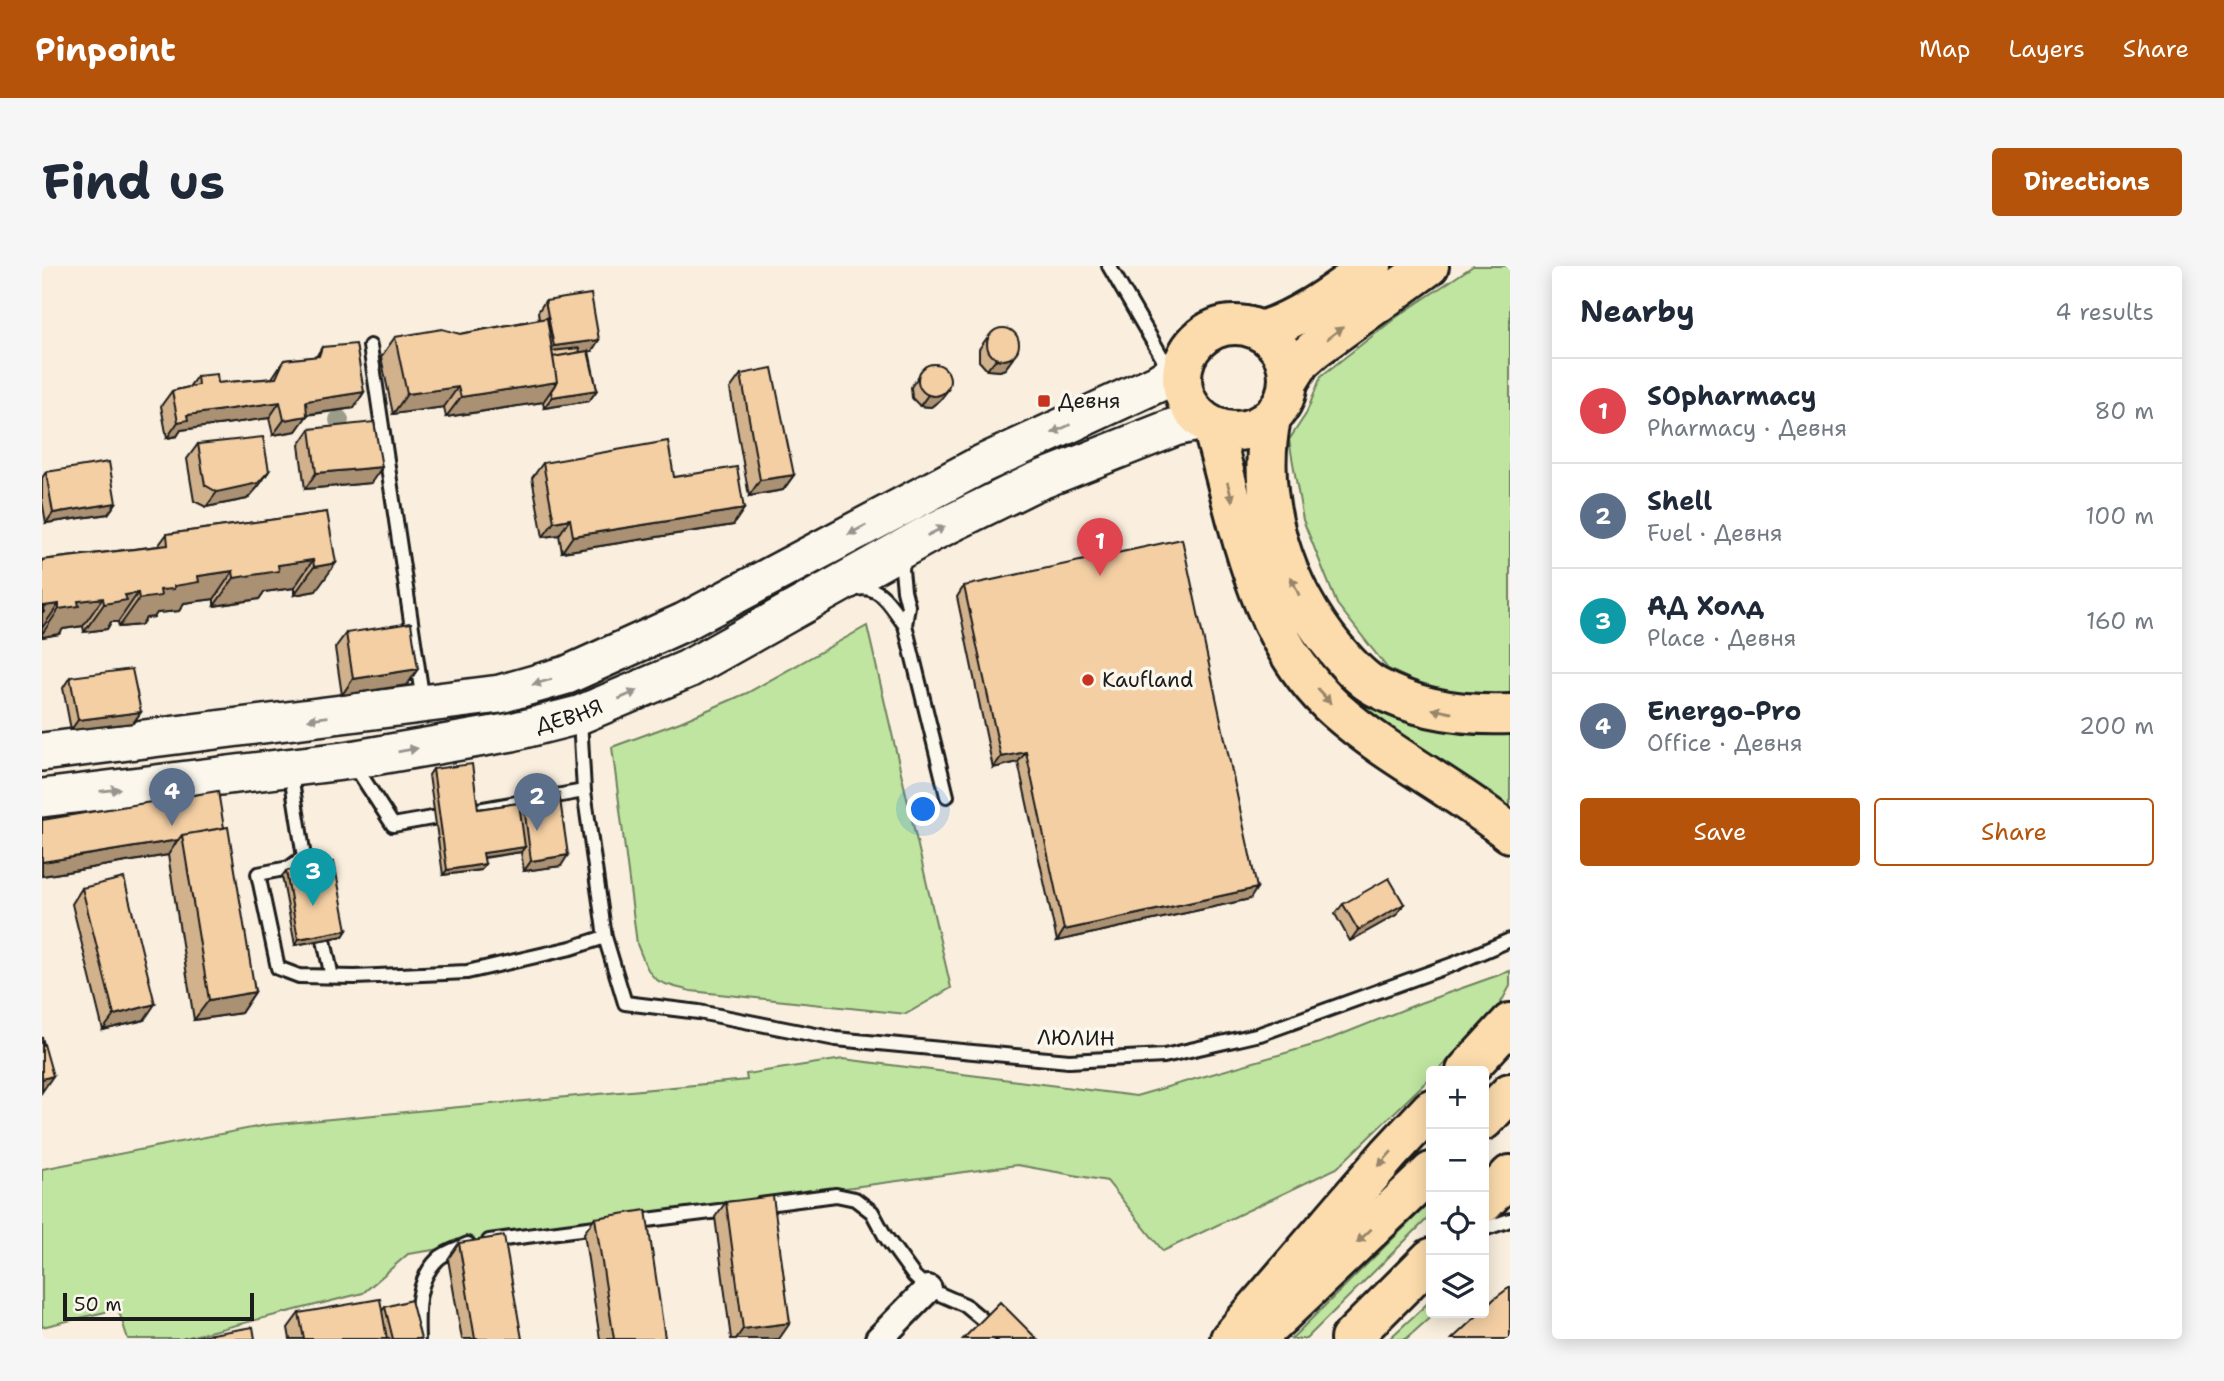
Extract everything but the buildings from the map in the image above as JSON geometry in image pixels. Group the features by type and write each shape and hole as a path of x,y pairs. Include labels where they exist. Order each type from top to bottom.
{"main road":[{"path":"1261,331 1277,326 1313,307 1372,266"},
{"path":"1288,382 1301,361 1317,346 1429,266"},
{"path":"1235,324 1261,331 1284,355 1288,382 1283,401 1271,418 1257,427 1226,432 1208,424 1191,408 1178,368 1205,334 1219,327 1235,324"},
{"name":"ДЕВНЯ","path":"42,752 500,694 567,675 684,622 982,464 1158,383 1178,368"},
{"path":"1271,418 1265,454 1267,484 1279,545 1301,599 1315,624 1348,664 1374,686 1428,708 1458,714 1510,714"},
{"path":"1208,424 1253,578 1274,625 1302,670 1335,709 1364,732 1510,833"},
{"name":"ДЕВНЯ","path":"42,799 351,760 512,733 579,715 688,669 929,534 1033,483 1175,427 1208,424"},
{"path":"1471,1066 1510,1023"},
{"path":"1489,1115 1510,1093"},
{"path":"1230,1339 1426,1113"},
{"path":"1489,1198 1510,1175"},
{"path":"1256,1339 1426,1177"},
{"path":"1350,1339 1426,1263"}],"street":[{"path":"880,1339 928,1289"}],"lane":[{"path":"1110,266 1178,368"},
{"path":"370,346 424,705"},
{"path":"904,549 902,570 908,606 905,625"},
{"path":"802,606 862,587 877,591 890,603 905,625 947,796"},
{"path":"304,857 289,868 258,874 278,968 299,976 467,972 606,937 584,791 579,715"},
{"path":"351,760 393,824 584,791"},
{"path":"289,767 304,857 312,871"},
{"name":"ЛЮЛИН","path":"606,937 625,1003 699,1012 836,1039 1069,1061 1164,1056 1260,1034 1454,964 1510,940"},
{"path":"324,940 332,977"},
{"path":"418,1339 416,1310 423,1281 438,1258 468,1244 836,1195 855,1199 872,1212 885,1236 914,1276 928,1289 965,1305 1006,1339"},
{"path":"1489,1227 1510,1220"}],"green space":[{"path":"1473,266 1510,266 1510,695 1438,692 1388,669 1337,604 1303,520 1289,440 1306,414 1321,376 1398,316"},
{"path":"867,626 951,988 906,1014 691,991 660,982 650,973 637,944 612,747 747,693"},
{"path":"1337,669 1510,731 1510,817 1369,719 1328,678"},
{"path":"1510,971 1510,986 1493,1017 1442,1066 1426,1066 1426,1082 1337,1168 1163,1251 1107,1181 1017,1165 778,1197 408,1254 363,1293 181,1339 128,1339 118,1309 42,1327 42,1169 267,1125 747,1080 746,1074 843,1059 1136,1096 1320,1043"},
{"path":"1426,1206 1426,1220 1306,1339 1291,1339"},
{"path":"1426,1305 1426,1318 1429,1318 1406,1339 1389,1339"}],"place":[{"name":"Девня","path":"1044,401"},
{"name":"SOpharmacy","path":"1100,576"},
{"name":"Kaufland","path":"1088,680"},
{"name":"Energo-Pro","path":"172,826"},
{"name":"Shell","path":"537,831"},
{"name":"АД Холд","path":"313,906"}]}
